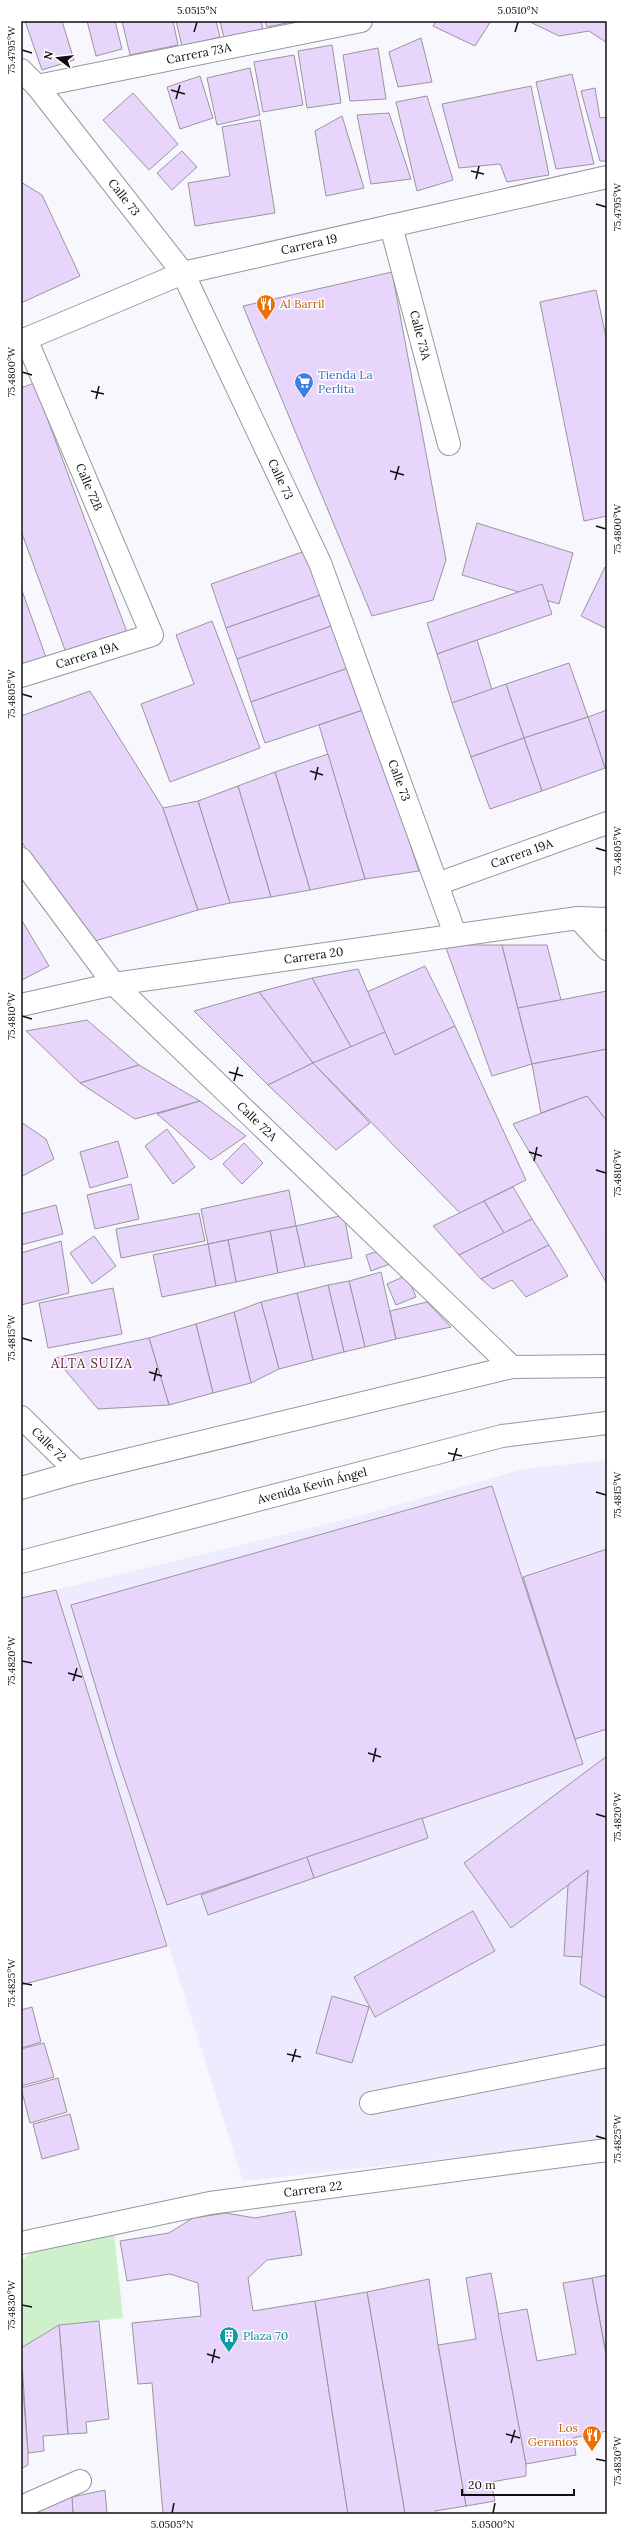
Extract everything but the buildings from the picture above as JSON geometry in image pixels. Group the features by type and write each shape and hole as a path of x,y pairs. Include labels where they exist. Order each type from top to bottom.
{"street":[{"name":"Carrera 73A","path":"37,86 361,21"},
{"name":"Calle 73","path":"21,70 37,86 184,273 320,563 455,934"},
{"name":"Carrera 19","path":"24,340 184,273 607,177"},
{"name":"Calle 73A","path":"391,226 449,444"},
{"name":"Calle 72B","path":"24,340 152,634"},
{"name":"Carrera 19A","path":"21,676 152,634"},
{"name":"Carrera 19A","path":"437,884 607,823"},
{"name":"Calle 72A","path":"21,859 114,984 512,1367"},
{"name":"Carrera 20","path":"21,1005 114,984 455,934 578,918 607,918"},
{"path":"578,918 607,949"},
{"path":"21,1488 76,1472 512,1367 607,1366"},
{"name":"Calle 72","path":"21,1416 76,1472"},
{"name":"Avenida Kevin Ángel","path":"21,1562 502,1436 607,1423"},
{"path":"371,2103 607,2056"},
{"name":"Carrera 22","path":"21,2243 210,2203 607,2150"},
{"path":"21,2507 80,2481"}],"shaded area":[{"path":"607,1460 607,2137 554,2147 243,2181 56,1590 355,1517 524,1469"}],"green space":[{"path":"114,2232 123,2318 59,2325 21,2348 21,2260 43,2244"}],"place":[{"name":"Al Barril","path":"266,321"},
{"name":"Tienda La Perlita","path":"304,399"},
{"name":"Plaza 70","path":"229,2353"},
{"name":"Los Geranios","path":"592,2452"}],"district":[{"name":"ALTA SUIZA","path":"92,1363"}]}
